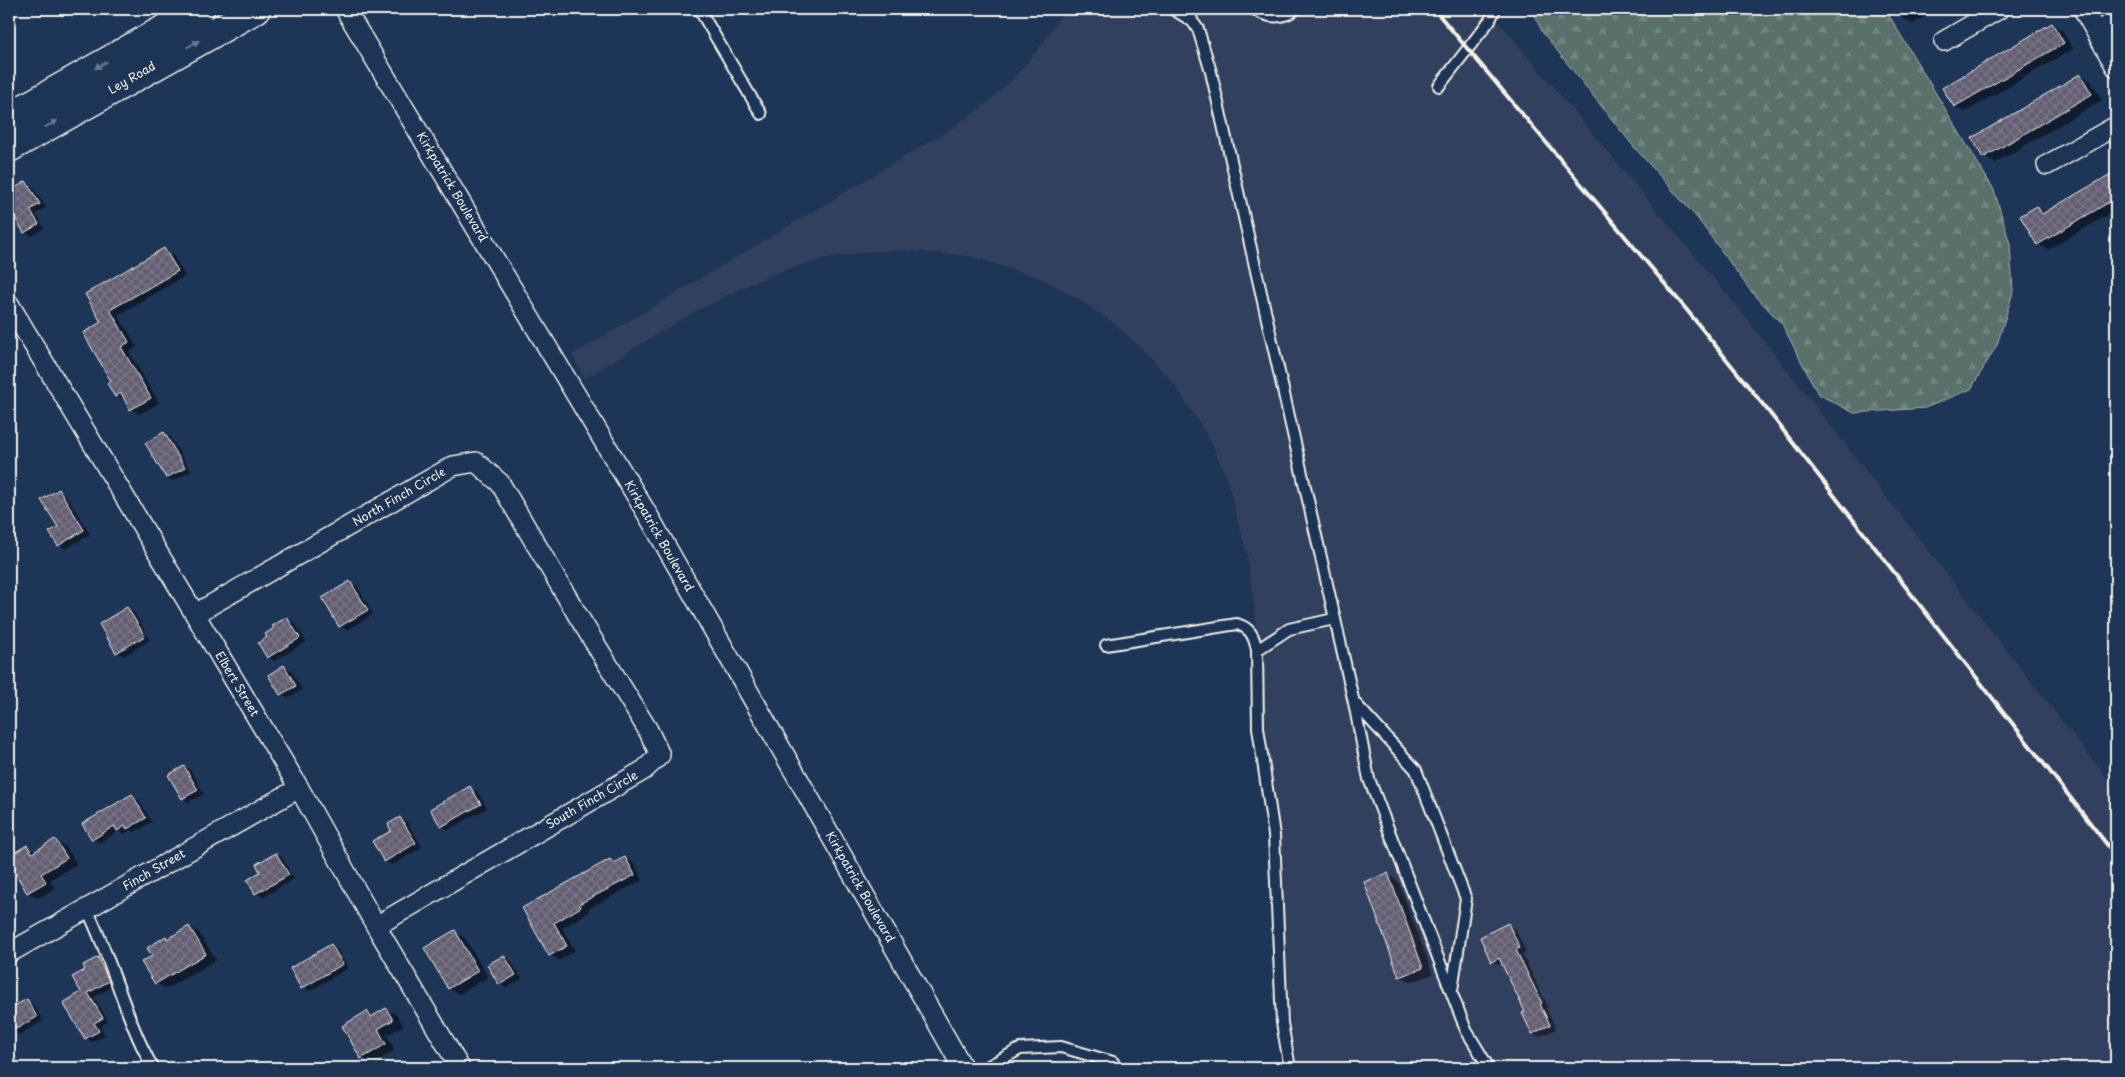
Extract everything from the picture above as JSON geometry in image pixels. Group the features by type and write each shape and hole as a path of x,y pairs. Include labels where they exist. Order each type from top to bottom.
{"main road":[{"path":"144,42 188,9"},
{"name":"Ley Road","path":"9,117 200,9"},
{"name":"Ley Road","path":"9,148 256,9"}],"street":[{"name":"Kirkpatrick Boulevard","path":"346,9 652,522 963,1068"},
{"path":"1944,41 1999,9"},
{"path":"2083,9 2116,67"},
{"path":"2097,32 2116,20"},
{"path":"2047,166 2116,126"},
{"name":"Elbert Street","path":"9,304 299,788 376,926 460,1068"},
{"name":"North Finch Circle","path":"195,614 453,466 476,462 500,483 560,584"},
{"name":"South Finch Circle","path":"376,926 644,770 660,755 648,730 560,584"},
{"name":"Finch Street","path":"9,953 299,788"}],"lane":[{"path":"699,9 761,114"},
{"path":"1173,9 1192,21"},
{"path":"1190,9 1192,21 1202,39 1211,72 1354,702 1369,780 1466,1030 1489,1068"},
{"path":"1254,9 1267,15 1280,17 1296,9"},
{"path":"1439,86 1490,20 1495,9"},
{"path":"1257,650 1289,629 1334,619"},
{"path":"1106,645 1237,624 1249,630 1254,637 1257,650 1258,728 1274,835 1282,1023 1290,1068"},
{"path":"1354,702 1416,770 1466,899 1451,992"},
{"path":"87,909 98,932 142,1048 153,1068"},
{"path":"985,1068 1020,1049 1061,1047 1114,1062"}],"shaded area":[{"path":"1065,9 1488,9 1736,305 2116,790 2116,1068 1298,1068 1291,1031 1255,613 1247,554 1226,476 1211,442 1173,382 1146,353 1115,324 1078,299 1043,279 970,256 899,250 865,252 826,258 787,269 746,286 696,311 585,378 572,355 946,132 981,108 1014,78 1041,46"}],"green space":[{"path":"1531,9 1885,9 1994,190 2010,244 2013,292 1997,345 1971,389 1925,408 1854,413 1818,394 1782,324 1750,290 1698,219 1634,147 1543,33"}],"building":[{"path":"2052,23 2064,43 1954,107 1942,88"},
{"path":"2080,74 2092,94 1983,158 1972,138"},
{"path":"2116,171 2116,198 2037,245 2020,216 2037,206 2042,214"},
{"path":"26,181 40,204 30,210 39,224 24,233 9,208 9,192"},
{"path":"164,248 178,271 110,310 129,342 121,347 151,398 130,410 121,393 115,397 107,383 111,381 83,333 101,322 85,294"},
{"path":"164,432 185,468 166,478 145,443"},
{"path":"59,489 84,530 58,546 49,532 58,527 41,500"},
{"path":"350,581 368,610 339,627 322,598"},
{"path":"127,607 145,636 116,653 99,624"},
{"path":"287,617 300,638 267,658 258,643 267,637 265,634 274,628 272,626"},
{"path":"284,665 296,686 280,695 268,675"},
{"path":"184,766 198,790 182,799 168,775"},
{"path":"470,786 481,804 441,827 430,809"},
{"path":"132,794 146,818 127,829 125,826 117,831 114,826 92,840 82,824"},
{"path":"400,817 416,843 384,862 372,841 391,831 388,824"},
{"path":"55,839 67,858 41,874 46,882 27,893 9,862 9,856 27,845 32,853"},
{"path":"276,853 289,875 255,894 247,880 260,872 256,864"},
{"path":"625,857 635,875 579,904 581,907 554,923 567,946 549,956 522,908 610,859 613,863"},
{"path":"1388,873 1423,968 1399,977 1364,882"},
{"path":"1508,923 1520,948 1516,950 1542,1003 1540,1004 1550,1025 1532,1034 1522,1013 1525,1012 1499,958 1491,962 1480,937"},
{"path":"189,926 206,954 155,984 141,962 152,956 147,948 166,936 167,939"},
{"path":"455,930 478,971 448,989 424,948"},
{"path":"331,944 343,964 301,989 290,968"},
{"path":"504,955 516,975 499,985 487,965"},
{"path":"98,957 109,981 88,993 103,1018 94,1023 99,1031 85,1039 63,1003 81,992 72,977 85,970 83,965"},
{"path":"27,999 37,1017 9,1033 9,1009"},
{"path":"386,1008 393,1020 378,1029 386,1044 361,1059 342,1026 367,1011 371,1017"}],"railway":[{"path":"1434,9 1686,309 1765,407 2116,856"}]}
